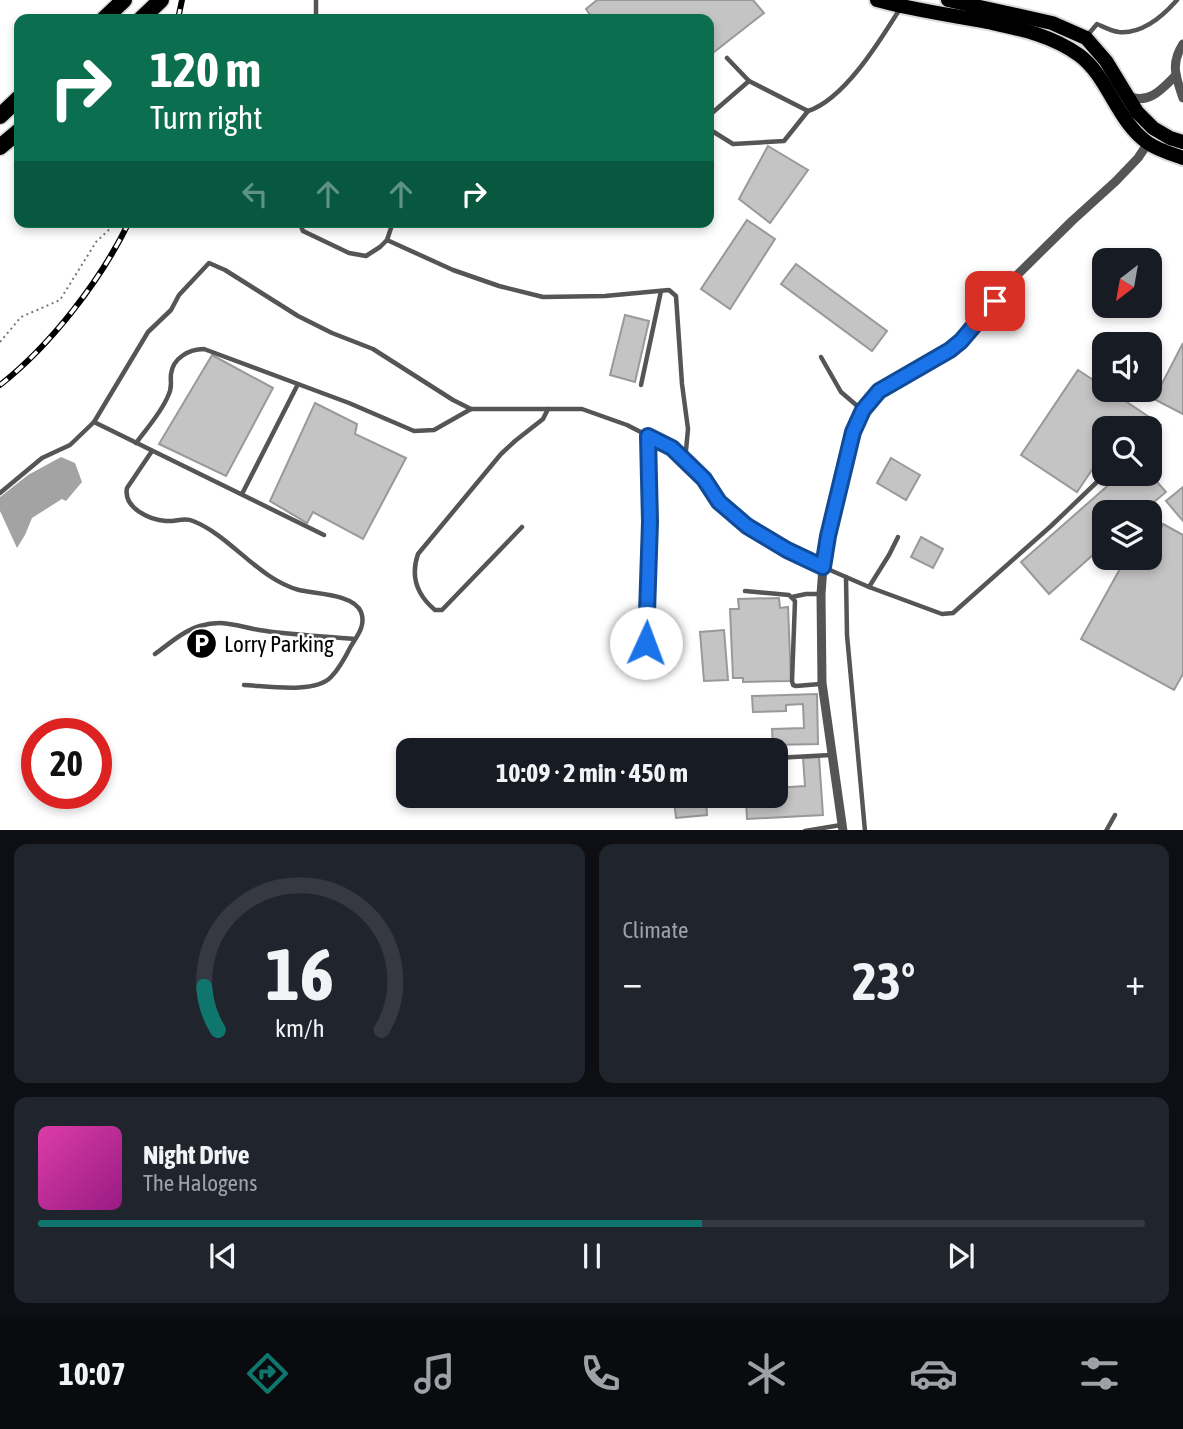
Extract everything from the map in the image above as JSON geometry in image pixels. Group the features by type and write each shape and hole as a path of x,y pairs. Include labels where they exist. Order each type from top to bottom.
{"highway":[{"path":"146,14 161,0"},
{"path":"0,116 14,103"},
{"path":"0,147 14,135"}],"main road":[{"path":"877,0 1023,29 1050,38 1080,56 1093,70 1122,115 1148,143 1183,158"},
{"path":"948,0 1052,23 1086,37 1106,61 1137,112 1153,128 1183,142"}],"street":[{"path":"975,0 1012,14"},
{"path":"1182,92 1175,63 1183,44"},
{"path":"1125,95 1136,100 1148,99 1176,75"},
{"path":"842,828 822,683 821,594 828,536 853,432 863,410 879,391 936,359 961,341 1011,281 1116,181 1148,143"}],"lane":[{"path":"1086,37 1097,24 1121,32 1149,25 1166,13 1177,0"},
{"path":"714,132 733,144 784,141 808,111 820,107 832,97 869,57 901,6"},
{"path":"727,58 749,81 808,111"},
{"path":"714,111 749,81"},
{"path":"302,228 349,253 366,256 387,240 391,228"},
{"path":"387,240 453,270 499,286 543,297 605,296 669,290 676,296 688,429 685,461"},
{"path":"0,493 42,458 70,445 94,422 148,332 171,310 179,295 209,263 225,270 298,316 373,349 471,409 582,409 627,425 672,448 704,479 719,502 747,526 787,550 823,567 942,614 953,613 1093,486"},
{"path":"641,385 661,291"},
{"path":"136,443 168,397 172,386 171,372 180,356 194,349 204,349 349,403 414,431 434,430 471,409"},
{"path":"821,357 841,392 863,410"},
{"path":"242,494 298,384"},
{"path":"522,527 442,610 435,611 430,606 415,584 413,574 418,554 501,454 543,419 548,409"},
{"path":"94,422 324,535"},
{"path":"646,643 650,522 648,436"},
{"path":"152,450 127,488 128,501 134,509 166,521 194,521 211,530 280,582 295,589 346,599 358,606 363,615 363,626 331,677 321,685 308,688 244,685"},
{"path":"869,587 898,537"},
{"path":"846,577 847,635 865,830"},
{"path":"746,591 792,597 821,594"},
{"path":"792,597 795,601 792,681 796,686 822,683"},
{"path":"155,654 186,631 217,622 355,639"},
{"path":"788,757 831,755"},
{"path":"1107,830 1115,815"},
{"path":"817,830 842,828"}],"path":[{"path":"0,341 21,317 60,300 96,242 111,228"}],"shaded area":[{"path":"61,457 75,463 82,482 66,501 62,499 32,518 17,548 0,511 0,497 28,475"}],"building":[{"path":"597,0 753,0 764,13 714,52 714,14 590,14 586,9"},
{"path":"768,146 808,170 770,223 739,199"},
{"path":"747,220 775,239 730,309 701,289"},
{"path":"796,264 887,331 872,351 781,284"},
{"path":"625,315 649,321 635,382 610,375"},
{"path":"1183,343 1183,414 1160,402 1162,402 1162,384"},
{"path":"212,355 273,388 226,476 159,444"},
{"path":"1078,370 1092,379 1092,402 1127,402 1148,416 1092,416 1092,470 1077,492 1021,455"},
{"path":"315,403 357,424 355,434 406,458 363,539 313,512 307,523 270,501"},
{"path":"891,458 920,475 906,500 877,483"},
{"path":"1107,486 1161,486 1166,492 1156,500 1092,500 1092,556 1049,594 1021,562"},
{"path":"1183,487 1183,521 1166,501"},
{"path":"1163,524 1183,535 1183,674 1174,690 1081,639 1119,570 1162,570"},
{"path":"921,537 943,549 933,568 911,557"},
{"path":"779,598 780,608 788,607 791,681 743,682 743,678 733,678 730,609 739,609 738,599"},
{"path":"724,630 728,680 704,681 700,632"},
{"path":"817,694 818,744 788,745 788,738 773,738 772,729 804,728 803,704 786,705 786,711 753,712 752,696"},
{"path":"819,757 823,815 747,819 746,808 788,808 788,787 805,786 803,758"},
{"path":"675,808 707,808 707,815 676,818"}],"railway":[{"path":"179,14 182,0"},
{"path":"0,385 38,351 73,310 104,266 126,228"}],"place":[{"name":"Lorry Parking","path":"201,644"}],"route":[{"path":"646,643 650,522 648,436 672,448 704,479 719,502 747,526 787,550 823,567 853,432 863,410 879,391 936,359 961,341 995,301"}]}
